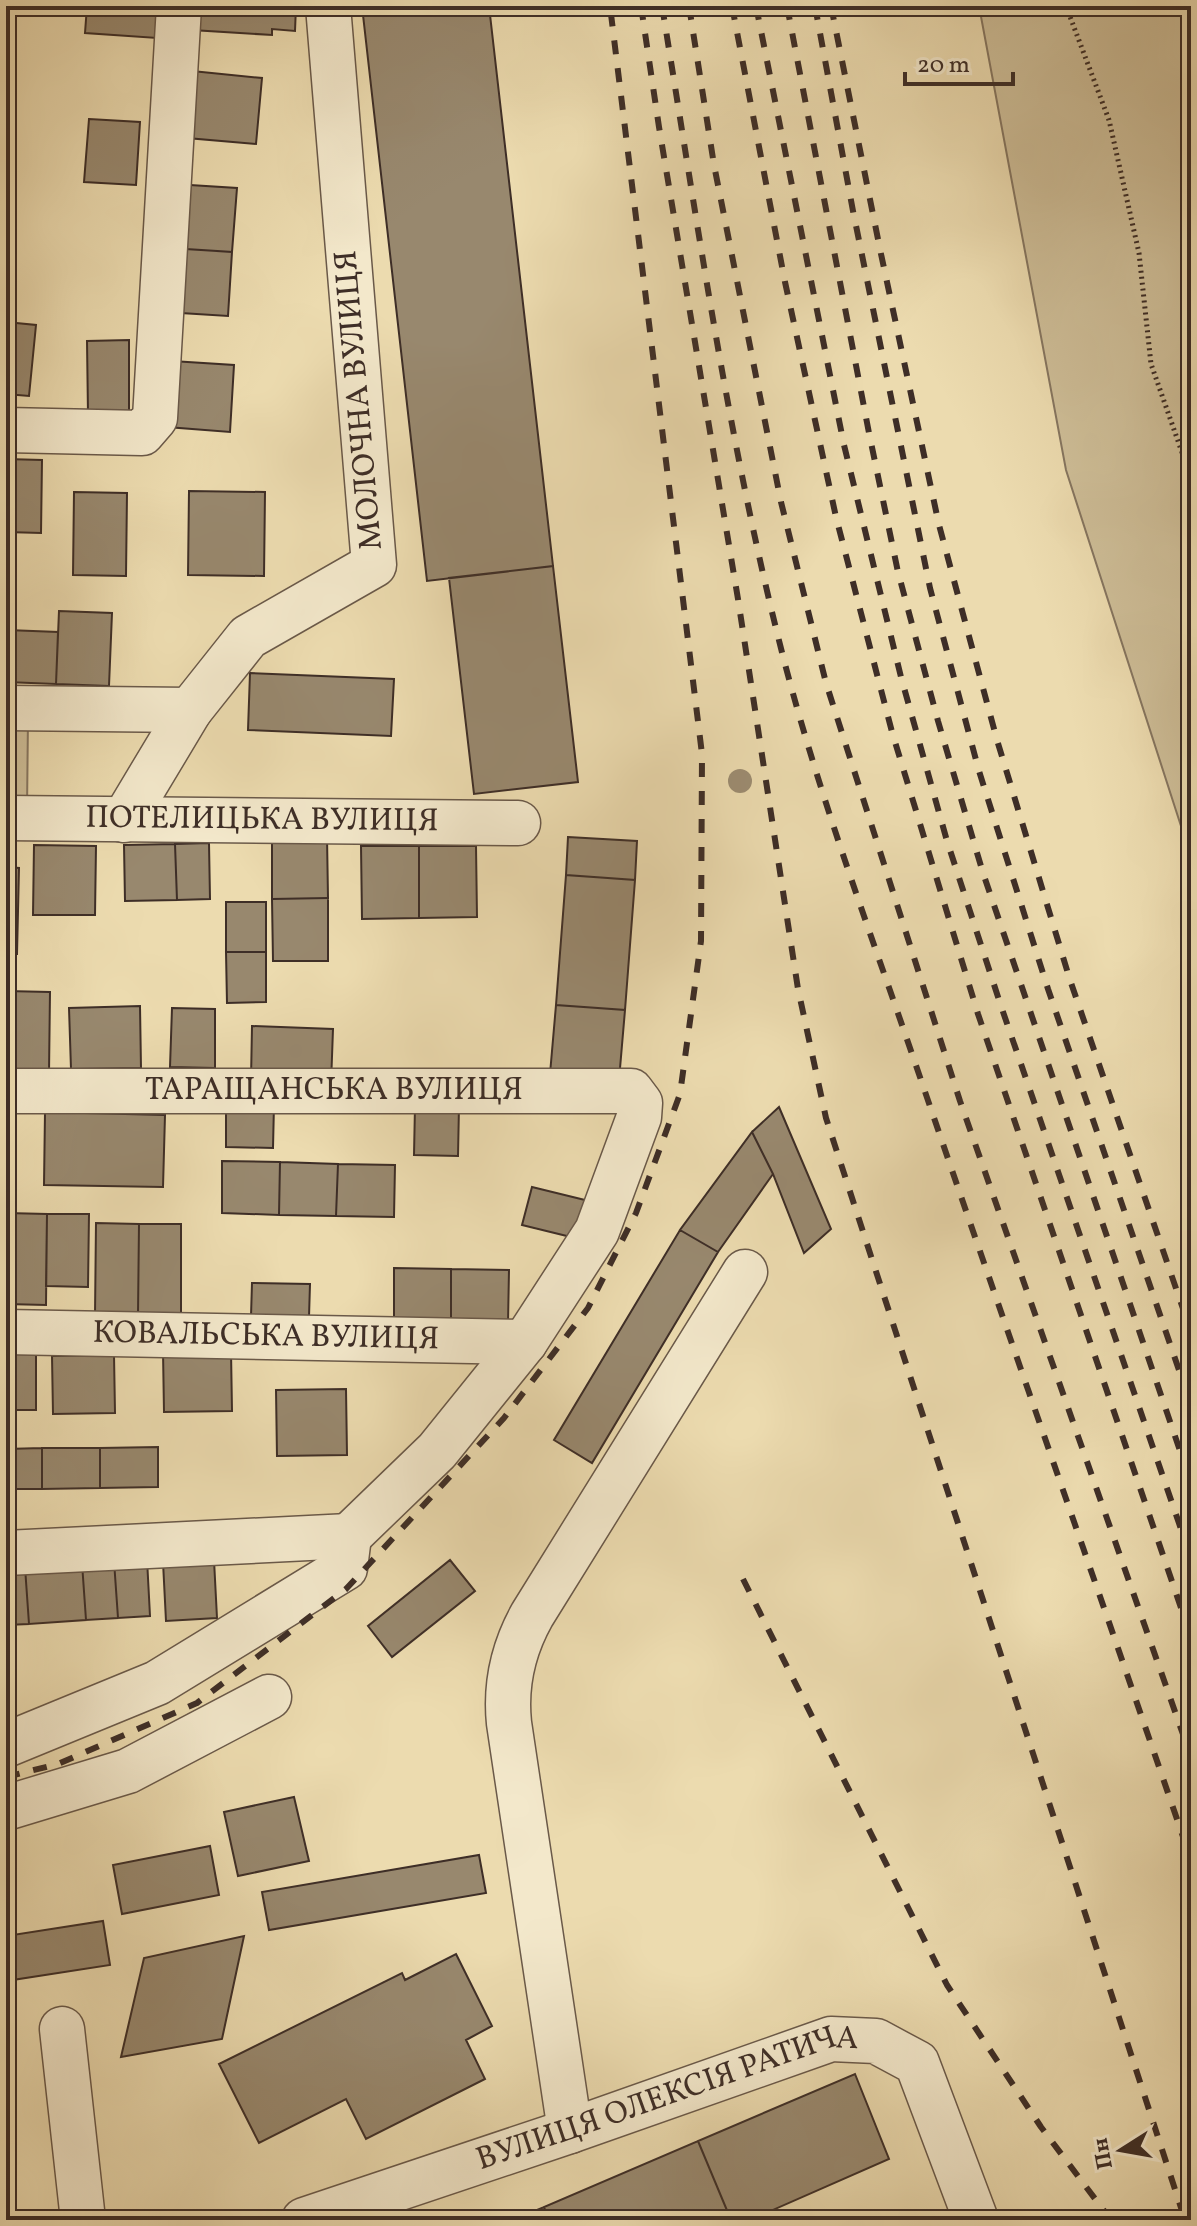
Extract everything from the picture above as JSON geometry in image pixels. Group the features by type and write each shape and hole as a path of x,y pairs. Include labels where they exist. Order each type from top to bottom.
{"street":[{"path":"6,430 142,433 155,418 179,6"},
{"name":"МОЛОЧНА ВУЛИЦЯ","path":"190,710 248,637 374,565 328,6"},
{"path":"6,708 190,710"},
{"path":"124,820 190,710"},
{"name":"ПОТЕЛИЦЬКА ВУЛИЦЯ","path":"6,818 518,823"},
{"name":"ТАРАЩАНСЬКА ВУЛИЦЯ","path":"6,1091 631,1091 640,1103 639,1117 597,1231 525,1342"},
{"path":"570,2131 509,1723 511,1667 519,1640 532,1615 745,1272"},
{"name":"КОВАЛЬСЬКА ВУЛИЦЯ","path":"6,1332 525,1342"},
{"path":"6,1745 157,1683 345,1568 349,1536 437,1451 525,1342"},
{"path":"6,1553 349,1536"},
{"path":"6,1808 128,1771 269,1697"},
{"path":"62,2029 83,2220"},
{"name":"ВУЛИЦЯ ОЛЕКСІЯ РАТИЧА","path":"304,2220 831,2039 876,2041 917,2063 976,2220"}],"path":[{"path":"1066,6 1109,120 1139,253 1151,364 1191,478"}],"shaded area":[{"path":"979,6 1191,6 1191,857 1066,470"},
{"path":"6,718 28,718 27,810 6,810"}],"building":[{"path":"87,6 159,6 157,38 85,33"},
{"path":"194,6 296,6 295,31 272,29 272,35 192,30"},
{"path":"362,6 489,6 553,566 427,581"},
{"path":"192,71 262,78 256,144 187,138"},
{"path":"89,119 140,122 136,185 84,182"},
{"path":"174,184 237,188 232,252 170,248"},
{"path":"170,248 232,252 228,316 165,312"},
{"path":"6,322 36,325 29,396 6,394"},
{"path":"129,340 129,414 88,414 87,341"},
{"path":"172,361 234,365 230,432 167,427"},
{"path":"6,459 42,460 41,533 6,532"},
{"path":"189,491 265,492 264,576 188,575"},
{"path":"74,492 127,493 126,576 73,575"},
{"path":"553,566 578,782 474,794 449,578"},
{"path":"59,611 112,613 109,686 56,684"},
{"path":"7,630 58,632 56,684 6,682"},
{"path":"250,673 394,679 391,736 248,730"},
{"path":"327,836 328,898 272,899 272,837"},
{"path":"568,837 637,841 635,880 566,875"},
{"path":"209,843 210,899 177,900 175,844"},
{"path":"175,844 177,900 125,901 124,845"},
{"path":"34,845 96,846 95,915 33,915"},
{"path":"361,846 419,846 419,918 362,919"},
{"path":"419,846 476,846 477,917 419,918"},
{"path":"6,867 19,868 17,954 6,954"},
{"path":"566,875 635,880 625,1010 556,1005"},
{"path":"328,898 328,961 273,961 272,899"},
{"path":"226,902 266,902 266,952 226,952"},
{"path":"226,952 266,952 266,1002 227,1003"},
{"path":"6,991 50,992 49,1073 6,1072"},
{"path":"556,1005 625,1010 619,1080 550,1074"},
{"path":"140,1006 141,1068 71,1069 69,1008"},
{"path":"172,1008 215,1009 215,1068 170,1067"},
{"path":"252,1026 333,1029 331,1084 251,1080"},
{"path":"226,1103 274,1104 273,1148 226,1147"},
{"path":"415,1106 459,1106 458,1156 414,1155"},
{"path":"779,1107 831,1229 804,1253 773,1174 752,1132"},
{"path":"45,1112 165,1115 163,1187 44,1185"},
{"path":"752,1132 773,1174 718,1252 680,1230"},
{"path":"222,1161 280,1162 279,1215 222,1213"},
{"path":"280,1162 338,1164 336,1216 279,1215"},
{"path":"338,1164 395,1165 394,1217 336,1216"},
{"path":"532,1187 585,1200 575,1238 522,1225"},
{"path":"6,1213 47,1214 46,1305 6,1304"},
{"path":"47,1214 89,1214 88,1287 46,1286"},
{"path":"96,1223 139,1224 138,1315 95,1315"},
{"path":"139,1224 181,1224 181,1316 138,1315"},
{"path":"680,1230 718,1252 592,1463 554,1440"},
{"path":"394,1268 451,1269 451,1323 394,1323"},
{"path":"451,1269 509,1270 508,1324 451,1323"},
{"path":"252,1283 310,1284 309,1317 251,1316"},
{"path":"6,1349 36,1349 36,1410 6,1410"},
{"path":"163,1351 231,1351 232,1411 164,1412"},
{"path":"114,1355 115,1413 53,1414 52,1356"},
{"path":"346,1389 347,1455 277,1456 276,1390"},
{"path":"158,1447 158,1487 100,1488 100,1448"},
{"path":"42,1448 100,1448 100,1488 42,1489"},
{"path":"42,1448 42,1489 6,1489 6,1449"},
{"path":"147,1559 150,1616 118,1618 114,1561"},
{"path":"214,1560 217,1618 166,1621 163,1562"},
{"path":"450,1560 475,1591 392,1657 368,1626"},
{"path":"114,1561 118,1618 86,1620 82,1563"},
{"path":"82,1563 86,1620 29,1624 25,1567"},
{"path":"25,1567 29,1624 6,1625 6,1568"},
{"path":"294,1797 309,1861 238,1876 224,1812"},
{"path":"210,1846 219,1895 122,1914 113,1865"},
{"path":"479,1855 486,1893 269,1930 262,1892"},
{"path":"103,1921 110,1965 6,1981 6,1936"},
{"path":"244,1936 222,2039 121,2057 144,1958"},
{"path":"456,1954 492,2026 466,2040 485,2079 366,2139 346,2099 259,2143 219,2064 402,1973 405,1980"},
{"path":"855,2074 889,2159 750,2220 731,2220 698,2141"},
{"path":"698,2141 731,2220 549,2220 544,2207"},
{"path":"544,2207 549,2220 513,2220"}],"railway":[{"path":"6,1777 58,1764 197,1703 346,1589 504,1418 588,1308 636,1213 680,1094 701,941 702,754 610,6"},
{"path":"641,6 798,989 826,1118 1185,2220"},
{"path":"662,6 731,419 765,583 800,717 849,873 1191,1860"},
{"path":"689,6 714,165 781,502 826,683 960,1101 1191,1757"},
{"path":"732,6 785,282 836,517 892,732 978,1014 1191,1637"},
{"path":"756,6 844,445 901,677 947,841 1001,1006 1191,1558"},
{"path":"787,6 898,572 938,721 983,873 1191,1483"},
{"path":"815,6 853,211 930,588 979,771 1048,989 1191,1405"},
{"path":"831,6 939,525 997,740 1070,980 1191,1332"},
{"path":"743,1579 947,1985 1041,2127 1111,2220"}]}
